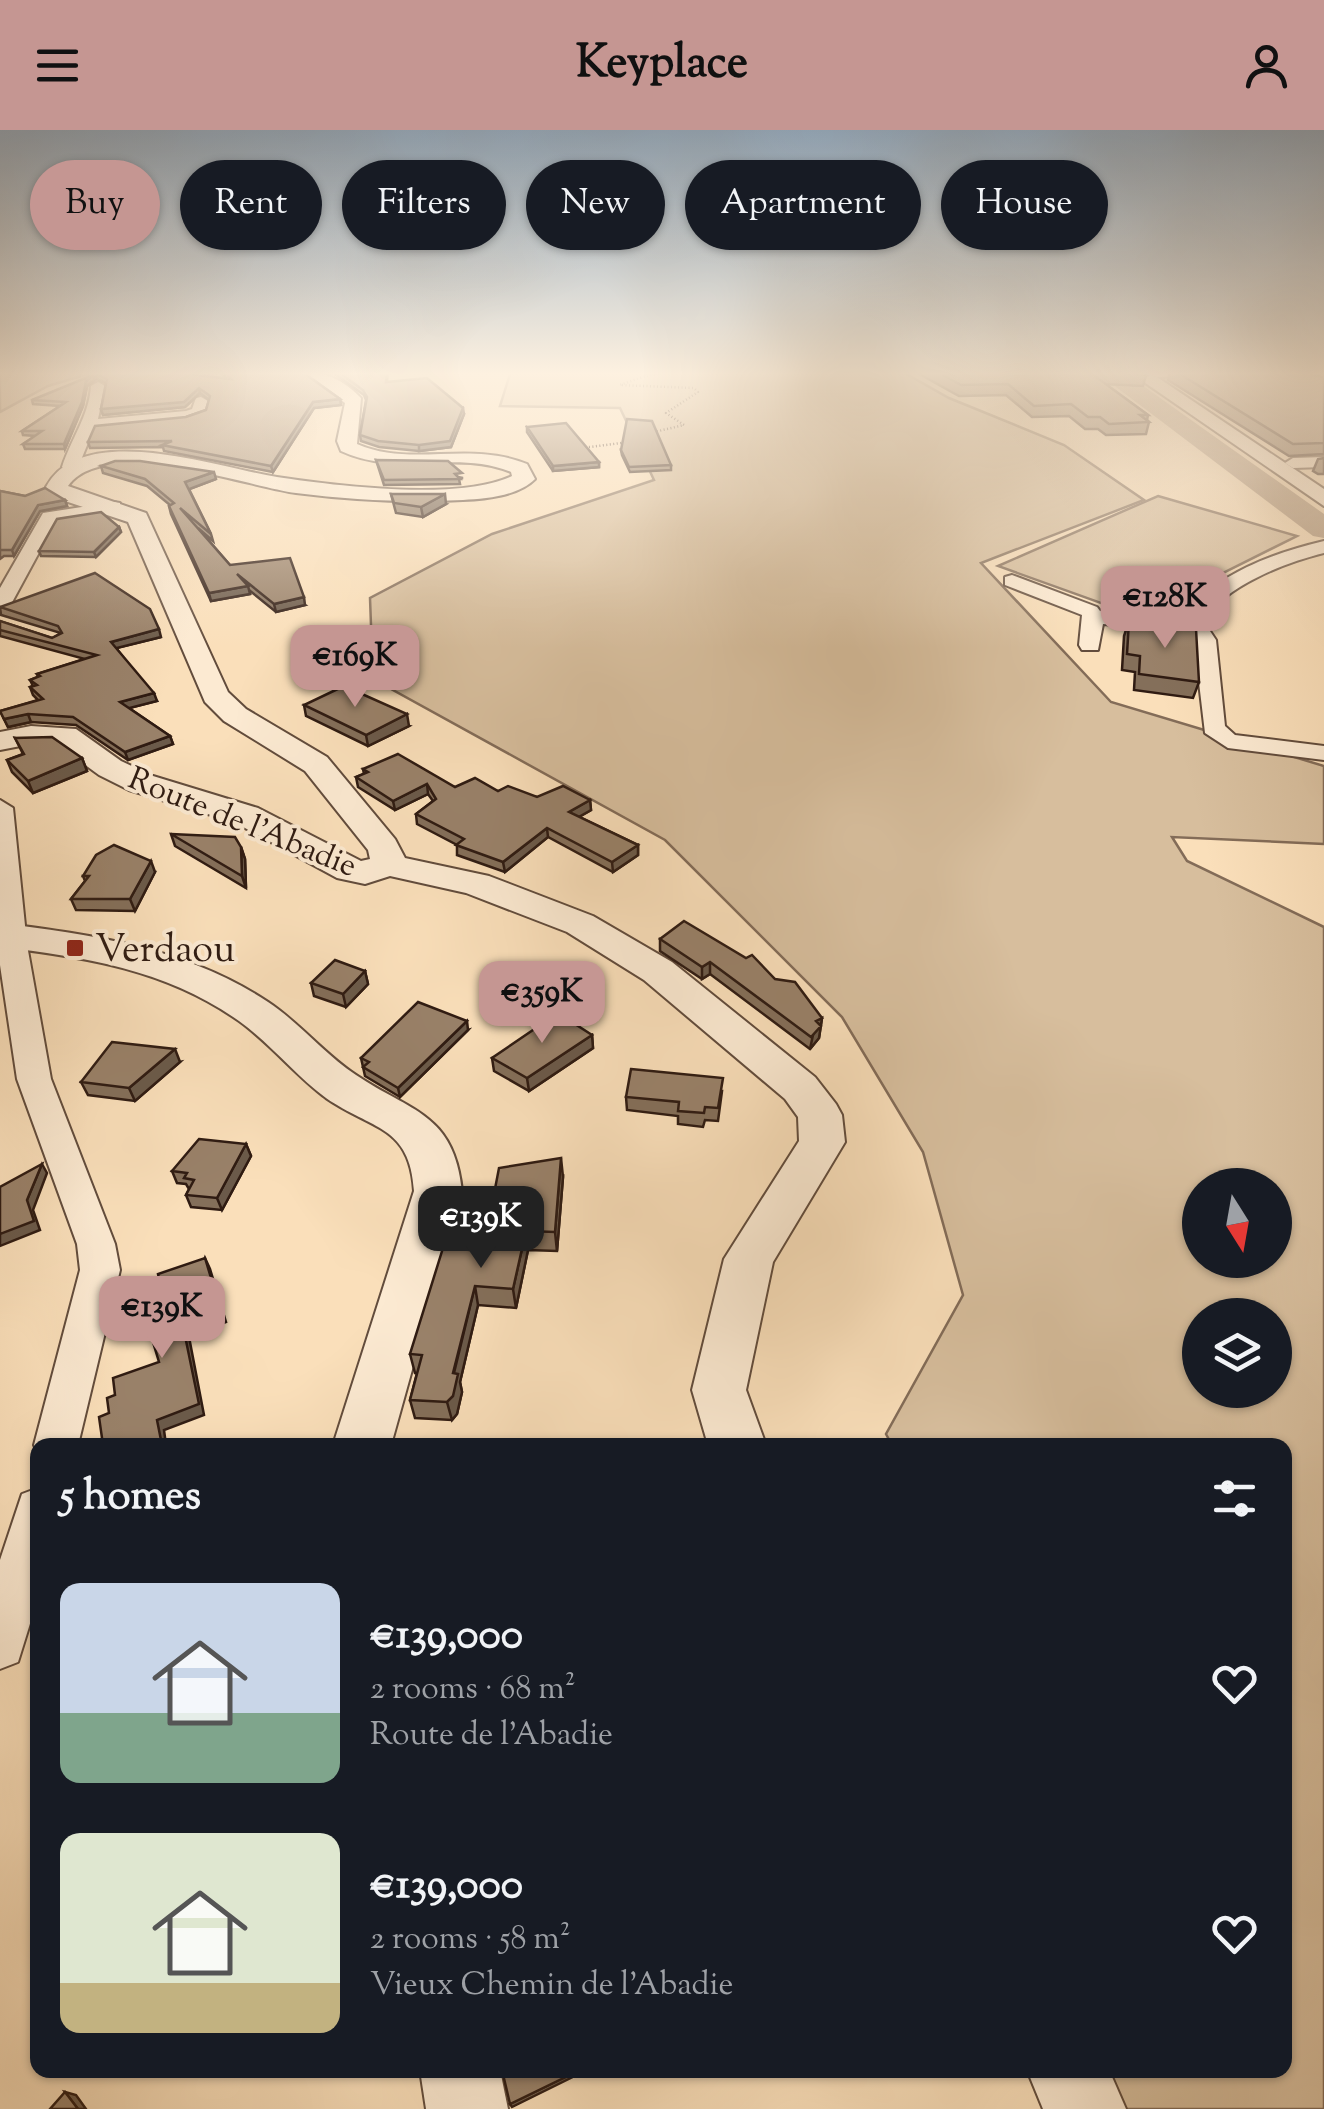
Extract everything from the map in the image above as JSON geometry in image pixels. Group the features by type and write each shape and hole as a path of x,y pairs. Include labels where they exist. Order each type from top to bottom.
{"street":[{"path":"71,463 76,470 113,463"},
{"path":"172,463 322,490 470,494 508,488 524,479 520,468 510,463"},
{"path":"1273,463 1324,498"},
{"name":"Route de l'Abadie","path":"0,741 31,734 65,736 124,775 246,815 350,870 365,872 388,864 383,846 316,764 235,714 214,696 167,594 142,525 132,514 59,491 56,484 60,478 76,470"},
{"path":"0,606 49,518 114,507"},
{"path":"1190,623 1203,602 1320,550"},
{"path":"1012,581 1083,607 1093,617 1190,623 1204,640 1213,728 1228,741 1324,753"},
{"path":"1090,645 1093,617"},
{"path":"0,808 6,936 34,1080 96,1244 100,1270 58,1438"},
{"path":"388,864 476,884 580,924 658,970 800,1088 820,1114 822,1142 749,1259 719,1390 735,1438"},
{"path":"6,936 110,948 180,968 256,1014 341,1086 421,1132 434,1150 438,1190 364,1438"},
{"path":"0,1644 30,1538"},
{"path":"461,2078 467,2109"},
{"path":"1071,2078 1085,2109"}],"shaded area":[{"path":"646,463 1091,463 1144,500 981,563 1111,702 1324,766 1324,844 1172,837 1187,861 1324,927 1324,2109 1125,2109 1108,2078 1292,2078 1292,1438 888,1438 886,1434 963,1295 923,1152 842,1017 665,840 373,679 370,598 492,534 654,480"},
{"path":"1158,496 1297,536 1137,616 998,566"}],"building":[{"path":"156,463 214,472 185,482 211,534 180,508 230,565 290,558 304,597 274,604 237,574 248,586 209,593 169,506 174,503 145,479 101,466"},
{"path":"377,463 451,463 462,473 455,474 460,479 384,480"},
{"path":"627,463 671,465 629,467"},
{"path":"45,488 65,500 38,505 12,550 0,550 0,491 25,496"},
{"path":"391,494 445,494 421,507 394,503"},
{"path":"101,512 119,527 94,552 39,551 57,519"},
{"path":"95,573 150,609 159,629 111,642 154,693 120,702 170,736 125,752 73,717 28,714 4,719 0,711 43,699 30,687 37,685 30,680 40,676 37,674 97,655 0,630 0,621 52,638 62,633 58,626 0,607"},
{"path":"1129,621 1196,629 1199,682 1139,674 1140,656 1127,654"},
{"path":"344,686 407,714 366,735 304,705"},
{"path":"52,737 82,758 28,781 7,760 24,754 15,738"},
{"path":"398,754 455,787 475,778 498,791 508,786 537,797 563,786 590,800 569,812 638,845 612,862 547,828 503,862 456,845 464,839 416,814 436,799 427,784 393,801 356,777 368,772 363,769"},
{"path":"171,834 235,837 241,847 242,876"},
{"path":"114,845 151,861 130,899 71,899 89,876 83,876 96,855"},
{"path":"684,921 746,958 752,955 775,979 795,982 822,1018 816,1021 821,1026 811,1037 710,962 702,967 660,939"},
{"path":"335,960 365,971 343,994 311,983"},
{"path":"418,1002 467,1021 398,1088 363,1067 369,1062 361,1058"},
{"path":"558,1013 592,1035 527,1078 492,1058"},
{"path":"112,1042 175,1049 129,1088 81,1082"},
{"path":"631,1069 723,1078 718,1108 705,1107 704,1113 678,1111 679,1102 626,1097"},
{"path":"199,1139 246,1144 217,1198 186,1195 194,1180 184,1178 187,1173 172,1171"},
{"path":"561,1158 555,1232 526,1231 513,1289 475,1286 453,1373 458,1374 453,1396 447,1402 410,1400 422,1355 410,1354 443,1248 483,1251 499,1168"},
{"path":"42,1164 27,1200 34,1221 0,1234 0,1187"},
{"path":"205,1258 221,1311 183,1326 199,1404 157,1420 161,1438 102,1438 99,1417 109,1413 107,1398 115,1395 113,1378 159,1362 143,1309 164,1301 158,1274"},
{"path":"504,2078 564,2078 510,2104"},
{"path":"65,2092 78,2109 50,2109"}],"waterway":[{"path":"1238,463 1324,529"}],"place":[{"name":"Verdaou","path":"75,948"}]}
